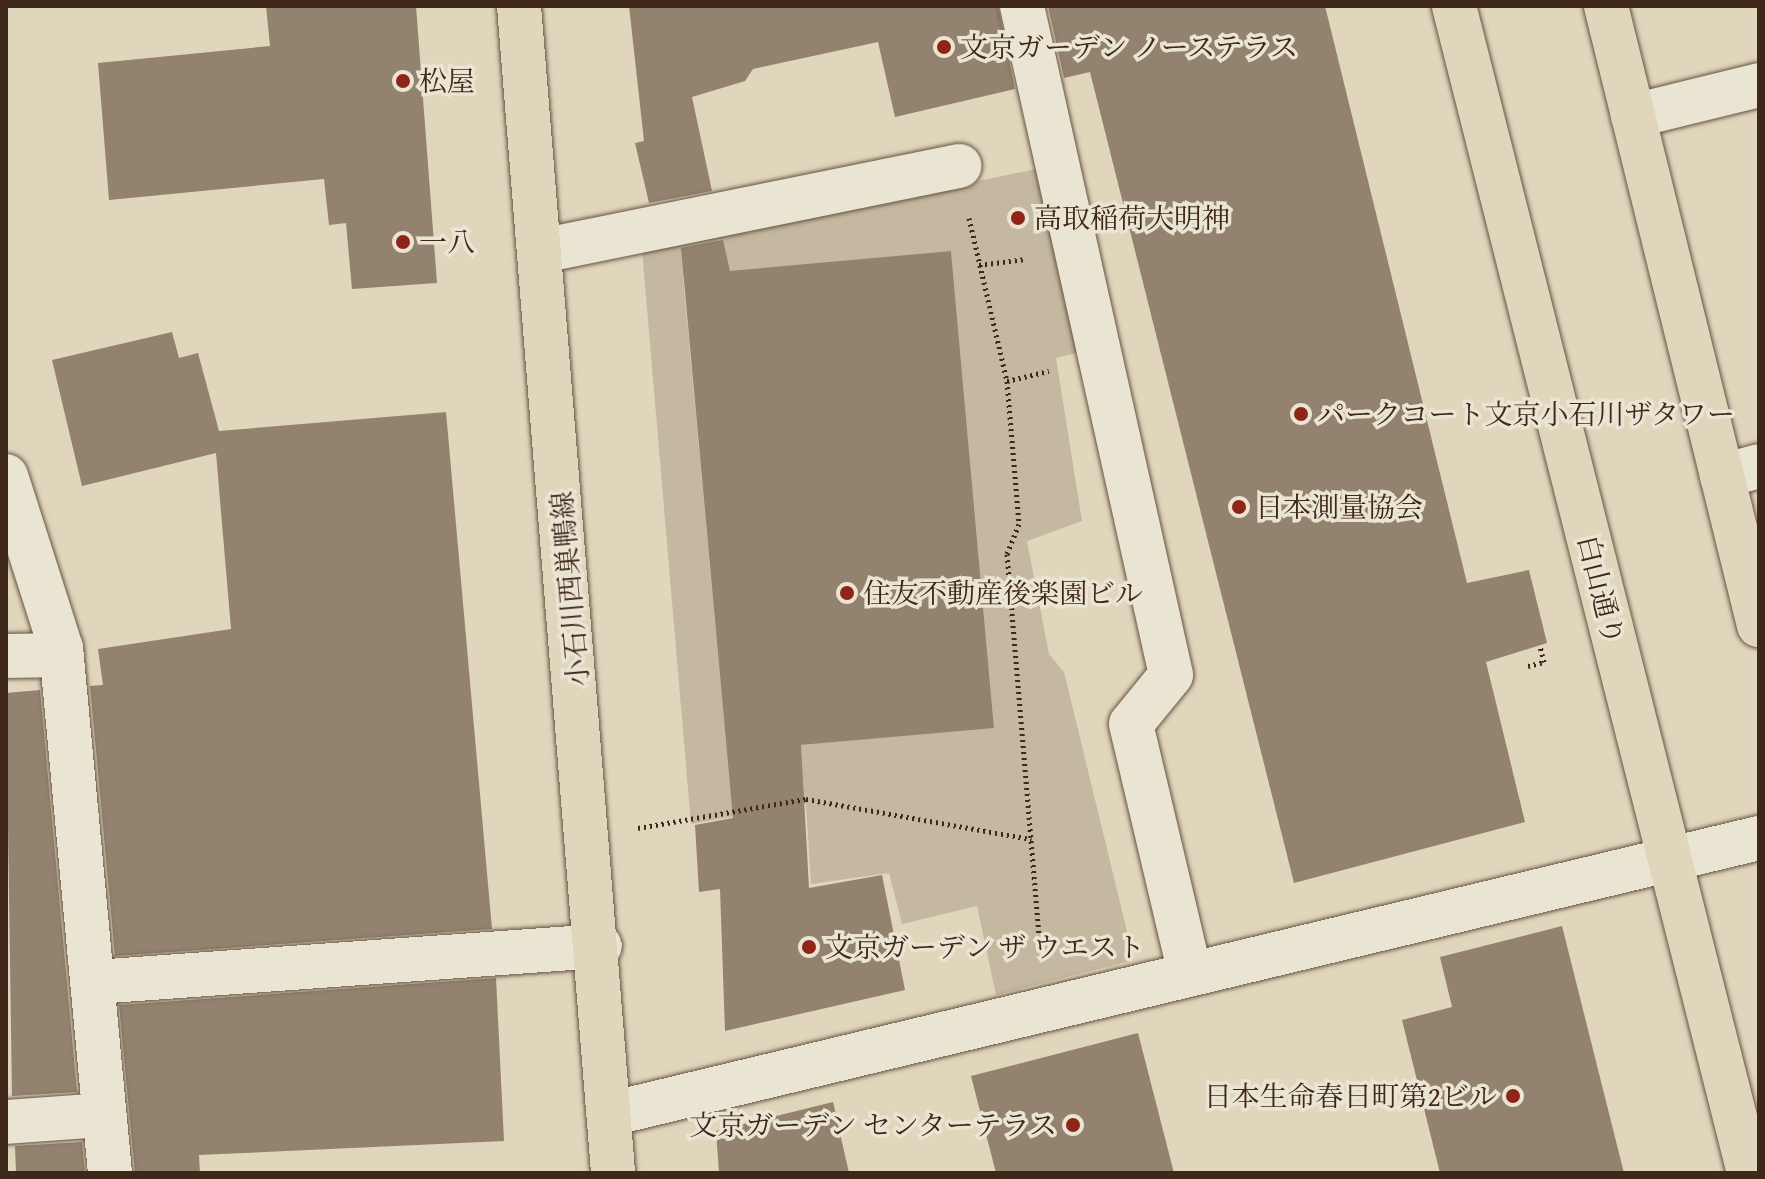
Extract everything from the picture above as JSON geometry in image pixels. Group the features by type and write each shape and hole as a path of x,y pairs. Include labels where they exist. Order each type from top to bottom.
{"main road":[{"name":"小石川西巣鴨線","path":"519,6 600,946 613,1173"},
{"name":"白山通り","path":"1454,6 1749,1173"},
{"path":"1606,6 1633,116 1741,471 1759,625"}],"street":[{"path":"1022,6 1171,675 1131,724 1190,973"},
{"path":"1633,116 1759,85"},
{"path":"541,251 959,166"},
{"path":"6,476 61,655 95,982 110,1173"},
{"path":"6,656 61,655"},
{"path":"610,1114 1668,856 1759,838"},
{"path":"95,982 600,946"},
{"path":"6,1122 104,1115"}],"path":[{"path":"959,166 1007,381 1019,524 1007,554 1046,1008"},
{"path":"1007,381 1058,370"},
{"path":"1528,666 1544,662 1540,646"},
{"path":"590,836 806,799 1031,839"}],"shaded area":[{"path":"1056,165 1092,349 1056,358 1082,521 1027,541 1049,654 1064,672 1134,960 996,995 977,906 902,924 889,873 811,884 806,804 691,824 642,250","holes":["951,251 994,727 727,752 683,276"]}],"building":[{"path":"266,6 416,6 437,283 352,289 346,223 329,225 324,179 109,200 98,63 270,46"},
{"path":"629,6 998,6 1015,89 895,117 878,42 753,69 745,81 692,97 712,191 649,203 635,143 644,141"},
{"name":"パークコート文京小石川ザタワー","path":"1048,6 1325,6 1467,583 1529,570 1547,643 1486,662 1525,822 1294,883 1090,72 1064,78"},
{"name":"住友不動産後楽園ビル","path":"723,240 730,271 951,251 994,728 801,745 809,888 882,875 905,990 725,1031 720,889 699,892 695,825 733,818 681,248"},
{"path":"172,332 179,358 198,353 219,431 446,412 492,929 115,956 90,686 103,685 98,649 231,629 216,453 82,486 52,360"},
{"path":"40,690 77,1092 12,1096 6,693"},
{"name":"日本生命春日町第2ビル","path":"1562,926 1624,1173 1440,1173 1402,1020 1452,1007 1440,957"},
{"path":"496,978 504,1141 199,1155 200,1173 135,1173 119,1005"},
{"name":"文京ガーデン センターテラス","path":"1138,1033 1174,1173 996,1173 971,1076"},
{"path":"833,1102 849,1173 719,1173 716,1131"},
{"path":"82,1142 85,1173 16,1173 15,1146"}],"place":[{"name":"文京ガーデン ノーステラス","path":"944,47"},
{"name":"松屋","path":"403,81"},
{"name":"高取稲荷大明神","path":"1018,218"},
{"name":"一八","path":"403,242"},
{"name":"パークコート文京小石川ザタワー","path":"1301,414"},
{"name":"日本測量協会","path":"1239,507"},
{"name":"住友不動産後楽園ビル","path":"847,593"},
{"name":"文京ガーデン ザ ウエスト","path":"809,947"},
{"name":"日本生命春日町第2ビル","path":"1513,1096"},
{"name":"文京ガーデン センターテラス","path":"1073,1125"}]}
